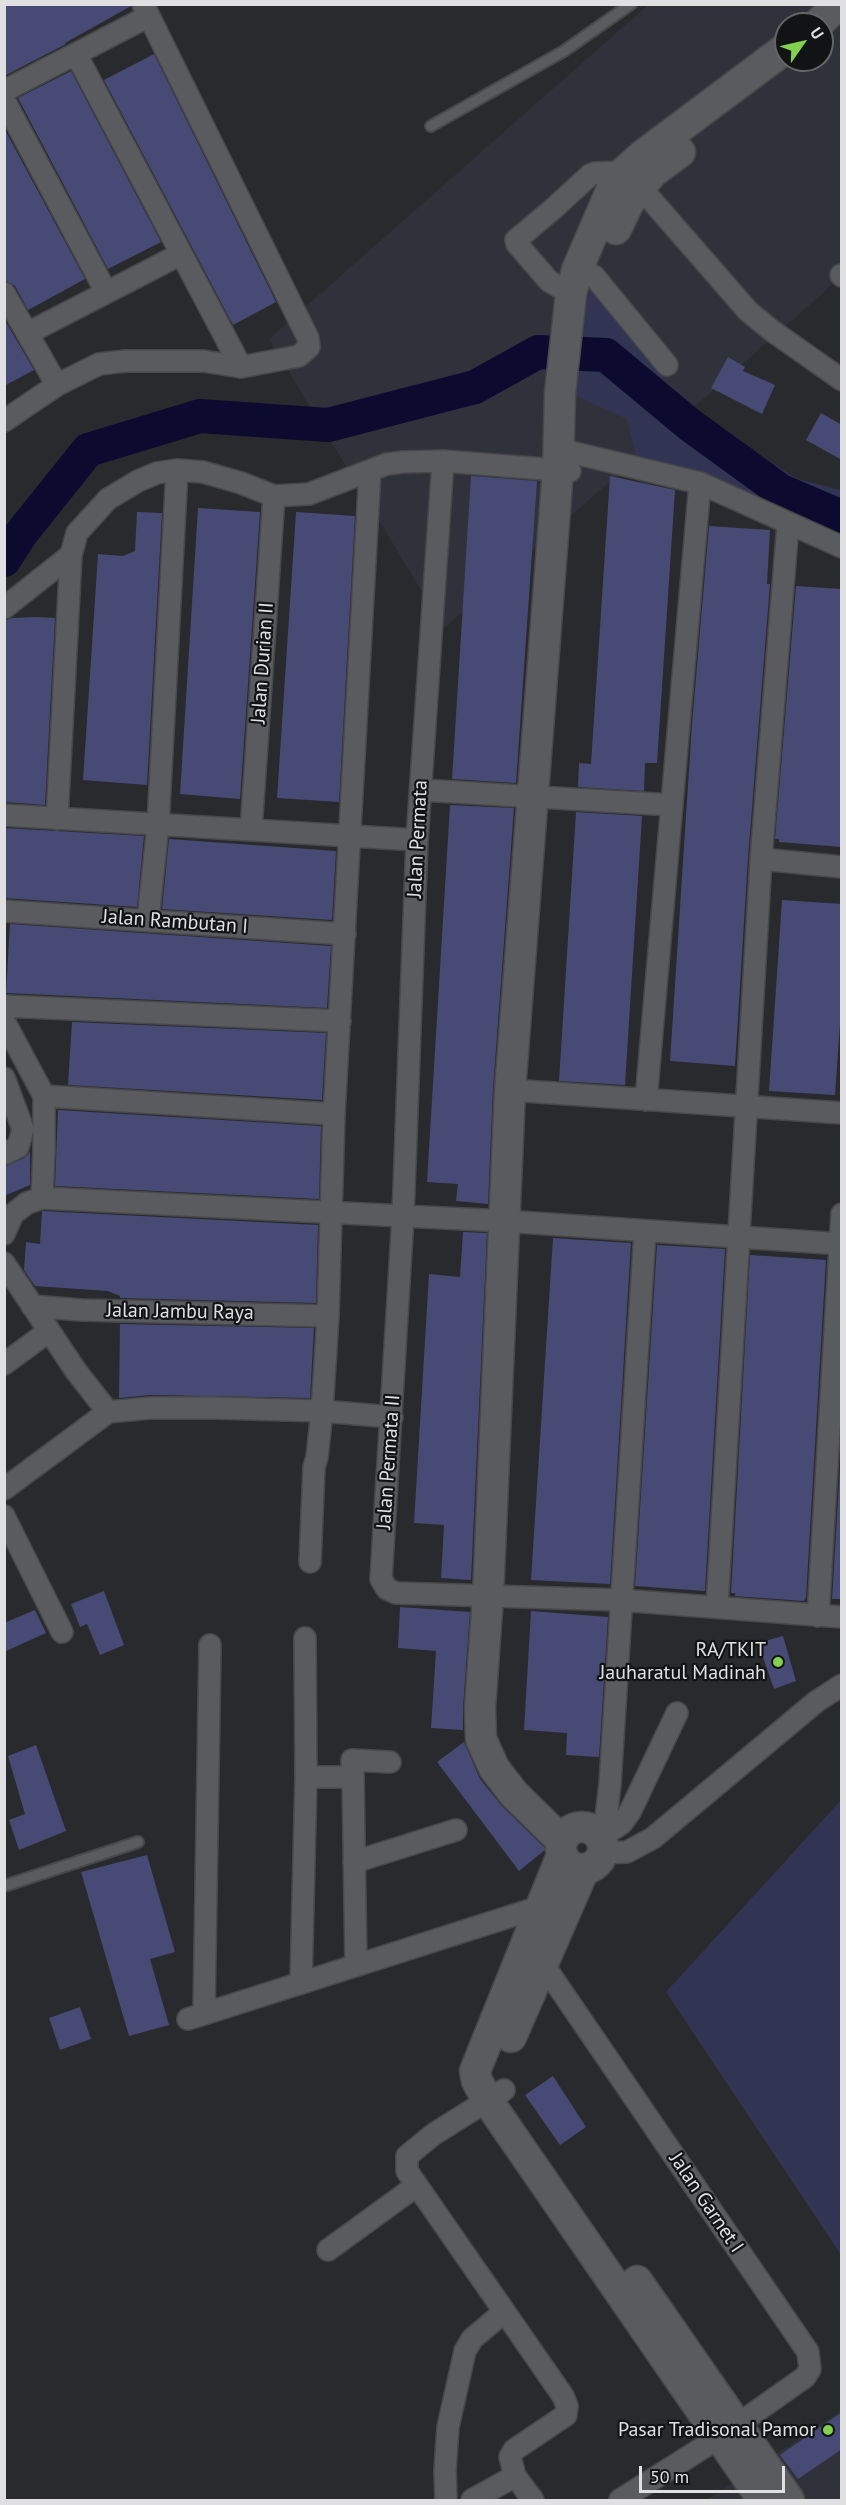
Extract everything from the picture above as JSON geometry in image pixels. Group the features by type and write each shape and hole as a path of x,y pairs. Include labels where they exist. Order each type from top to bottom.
{"street":[{"path":"4,92 76,54 146,10 308,338 309,348 299,356 241,366 203,361 126,361 99,364 57,386 4,421"},
{"path":"76,54 241,366"},
{"path":"774,57 642,155 632,180 627,204 579,296 566,393 564,460 517,1090 495,1597 492,1709 494,1737 505,1763 525,1788 584,1846 627,1852 653,1838 817,1701 842,1685"},
{"path":"667,365 579,296 549,280 516,240 590,175 595,173 632,180 653,172 786,72"},
{"path":"4,100 106,292"},
{"path":"632,180 748,311 842,380"},
{"path":"28,333 181,254"},
{"path":"4,292 57,386"},
{"path":"57,819 71,555 77,533 108,500 138,481 157,473 177,470 203,472 274,496 309,494 387,464 403,462 564,460 700,483 842,547"},
{"name":"Jalan Permata","path":"403,1216 417,840 443,461"},
{"path":"148,920 158,825 177,470"},
{"path":"310,1562 314,1467 318,1457 328,1316 333,1213 334,1114 370,471"},
{"path":"646,1100 700,483"},
{"name":"Jalan Durian II","path":"251,830 274,496"},
{"path":"717,1607 760,858 788,524"},
{"path":"4,608 71,555"},
{"path":"421,790 672,805"},
{"path":"4,815 417,840"},
{"path":"760,858 842,867"},
{"name":"Jalan Rambutan I","path":"4,911 345,934"},
{"path":"4,1006 340,1020"},
{"path":"4,1021 44,1096 42,1197"},
{"path":"4,1078 22,1129 18,1147 4,1154"},
{"path":"517,1090 842,1113"},
{"path":"44,1096 334,1114"},
{"path":"4,1234 13,1214 27,1203 42,1197 510,1222 841,1244"},
{"path":"818,1616 832,1527 842,1214"},
{"name":"Jalan Permata II","path":"403,1216 381,1580 387,1589 396,1593 495,1597"},
{"path":"496,2096 495,2072 543,1964 584,1846 610,1784 645,1231"},
{"path":"4,1263 49,1331 108,1412"},
{"name":"Jalan Jambu Raya","path":"32,1306 81,1310 328,1316"},
{"path":"4,1364 49,1331"},
{"path":"4,1489 108,1412 150,1408 322,1411 392,1417"},
{"path":"4,1516 62,1632"},
{"path":"495,1597 620,1600 842,1617"},
{"path":"301,1983 306,1777 305,1638"},
{"path":"210,1646 196,2017 543,1906"},
{"path":"677,1713 630,1812 621,1824 584,1846 543,1906 476,2071 477,2082 496,2096 729,2430 789,2500"},
{"path":"356,1965 352,1760 390,1762"},
{"path":"306,1777 353,1777"},
{"path":"354,1862 456,1830"},
{"name":"Jalan Garnet I","path":"543,1964 808,2352 810,2369 805,2377 729,2430 620,2500"},
{"path":"496,2096 434,2134 407,2156 407,2170 563,2396 567,2406 566,2415 514,2450 510,2457 515,2476 533,2500"},
{"path":"328,2250 416,2186"},
{"path":"446,2500 445,2470 448,2427 465,2351 472,2339 504,2312"},
{"path":"729,2430 763,2500"},
{"path":"472,2500 515,2476"}],"lane":[{"path":"431,126 564,51 631,4"},
{"path":"4,1886 138,1842"}],"shaded area":[{"path":"648,5 841,5 841,277 444,628 269,339"},
{"path":"594,276 667,365 658,389 797,479 841,490 841,548 639,467 627,419 572,394 582,320"},
{"path":"841,1800 841,2255 666,1992"},
{"path":"841,2411 841,2500 707,2500"}],"building":[{"path":"4,4 130,4 131,6 66,44 4,76"},
{"path":"154,54 276,302 233,325 104,80"},
{"path":"71,71 161,242 108,269 18,98"},
{"path":"4,128 85,279 28,310 15,286 4,280"},
{"path":"4,319 34,370 4,386"},
{"path":"728,357 745,367 743,371 775,385 762,414 711,388"},
{"path":"821,413 842,425 842,460 806,440"},
{"path":"471,476 537,481 516,783 452,779"},
{"path":"610,476 675,490 657,763 645,763 644,791 578,787 579,763 591,764"},
{"path":"198,508 260,512 240,799 180,794"},
{"path":"137,512 162,513 147,785 83,780 98,554 123,556 135,551"},
{"path":"296,512 355,516 339,802 277,798"},
{"path":"709,526 770,530 767,584 770,584 748,858 735,1066 670,1061 692,724"},
{"path":"796,586 842,589 842,847 779,842 779,839 775,839"},
{"path":"12,618 55,618 45,805 4,802 4,621"},
{"path":"450,805 514,808 493,1089 488,1204 456,1201 458,1184 427,1182"},
{"path":"576,812 642,816 625,1085 559,1081"},
{"path":"4,828 144,836 137,907 4,898"},
{"path":"169,839 336,851 332,920 162,909"},
{"path":"782,900 842,904 842,996 835,1095 769,1091"},
{"path":"10,924 331,946 327,1008 6,993"},
{"path":"72,1022 326,1033 322,1100 68,1085"},
{"path":"58,1110 321,1126 319,1199 55,1186"},
{"path":"30,1152 30,1185 4,1196 4,1167 24,1158"},
{"path":"42,1211 318,1225 316,1303 120,1298 108,1291 35,1286 24,1270 26,1242 40,1244"},
{"path":"463,1232 487,1233 471,1580 441,1578 444,1525 414,1523 429,1274 460,1277"},
{"path":"553,1238 631,1243 610,1584 531,1580"},
{"path":"657,1245 725,1249 705,1591 635,1586"},
{"path":"750,1255 826,1260 804,1601 735,1596 735,1593 731,1593"},
{"path":"120,1324 314,1328 310,1398 150,1395 119,1398"},
{"path":"842,1436 842,1599 832,1599"},
{"path":"104,1591 124,1645 100,1655 87,1624 80,1627 71,1604"},
{"path":"400,1607 470,1612 463,1730 431,1728 436,1651 398,1648"},
{"path":"35,1610 46,1633 4,1652 4,1623"},
{"path":"531,1611 608,1617 599,1757 566,1755 567,1733 524,1730"},
{"name":"RA/TKIT Jauharatul Madinah","path":"783,1636 796,1681 774,1689 758,1643"},
{"path":"464,1742 480,1779 502,1806 546,1849 519,1871 437,1762"},
{"path":"36,1745 66,1831 19,1850 9,1820 25,1814 8,1756"},
{"path":"147,1855 175,1952 150,1959 169,2025 129,2036 81,1872"},
{"path":"80,2007 91,2039 60,2050 49,2018"},
{"path":"553,2076 586,2127 560,2145 525,2095"},
{"name":"Pasar Tradisonal Pamor","path":"842,2412 842,2449 798,2479 780,2455"}],"waterway":[{"path":"4,560 20,535 88,450 200,416 328,425 475,387 538,352 606,355 690,425 781,491 842,517"}],"place":[{"name":"RA/TKIT Jauharatul Madinah","path":"778,1662"},
{"name":"Pasar Tradisonal Pamor","path":"828,2430"}]}
